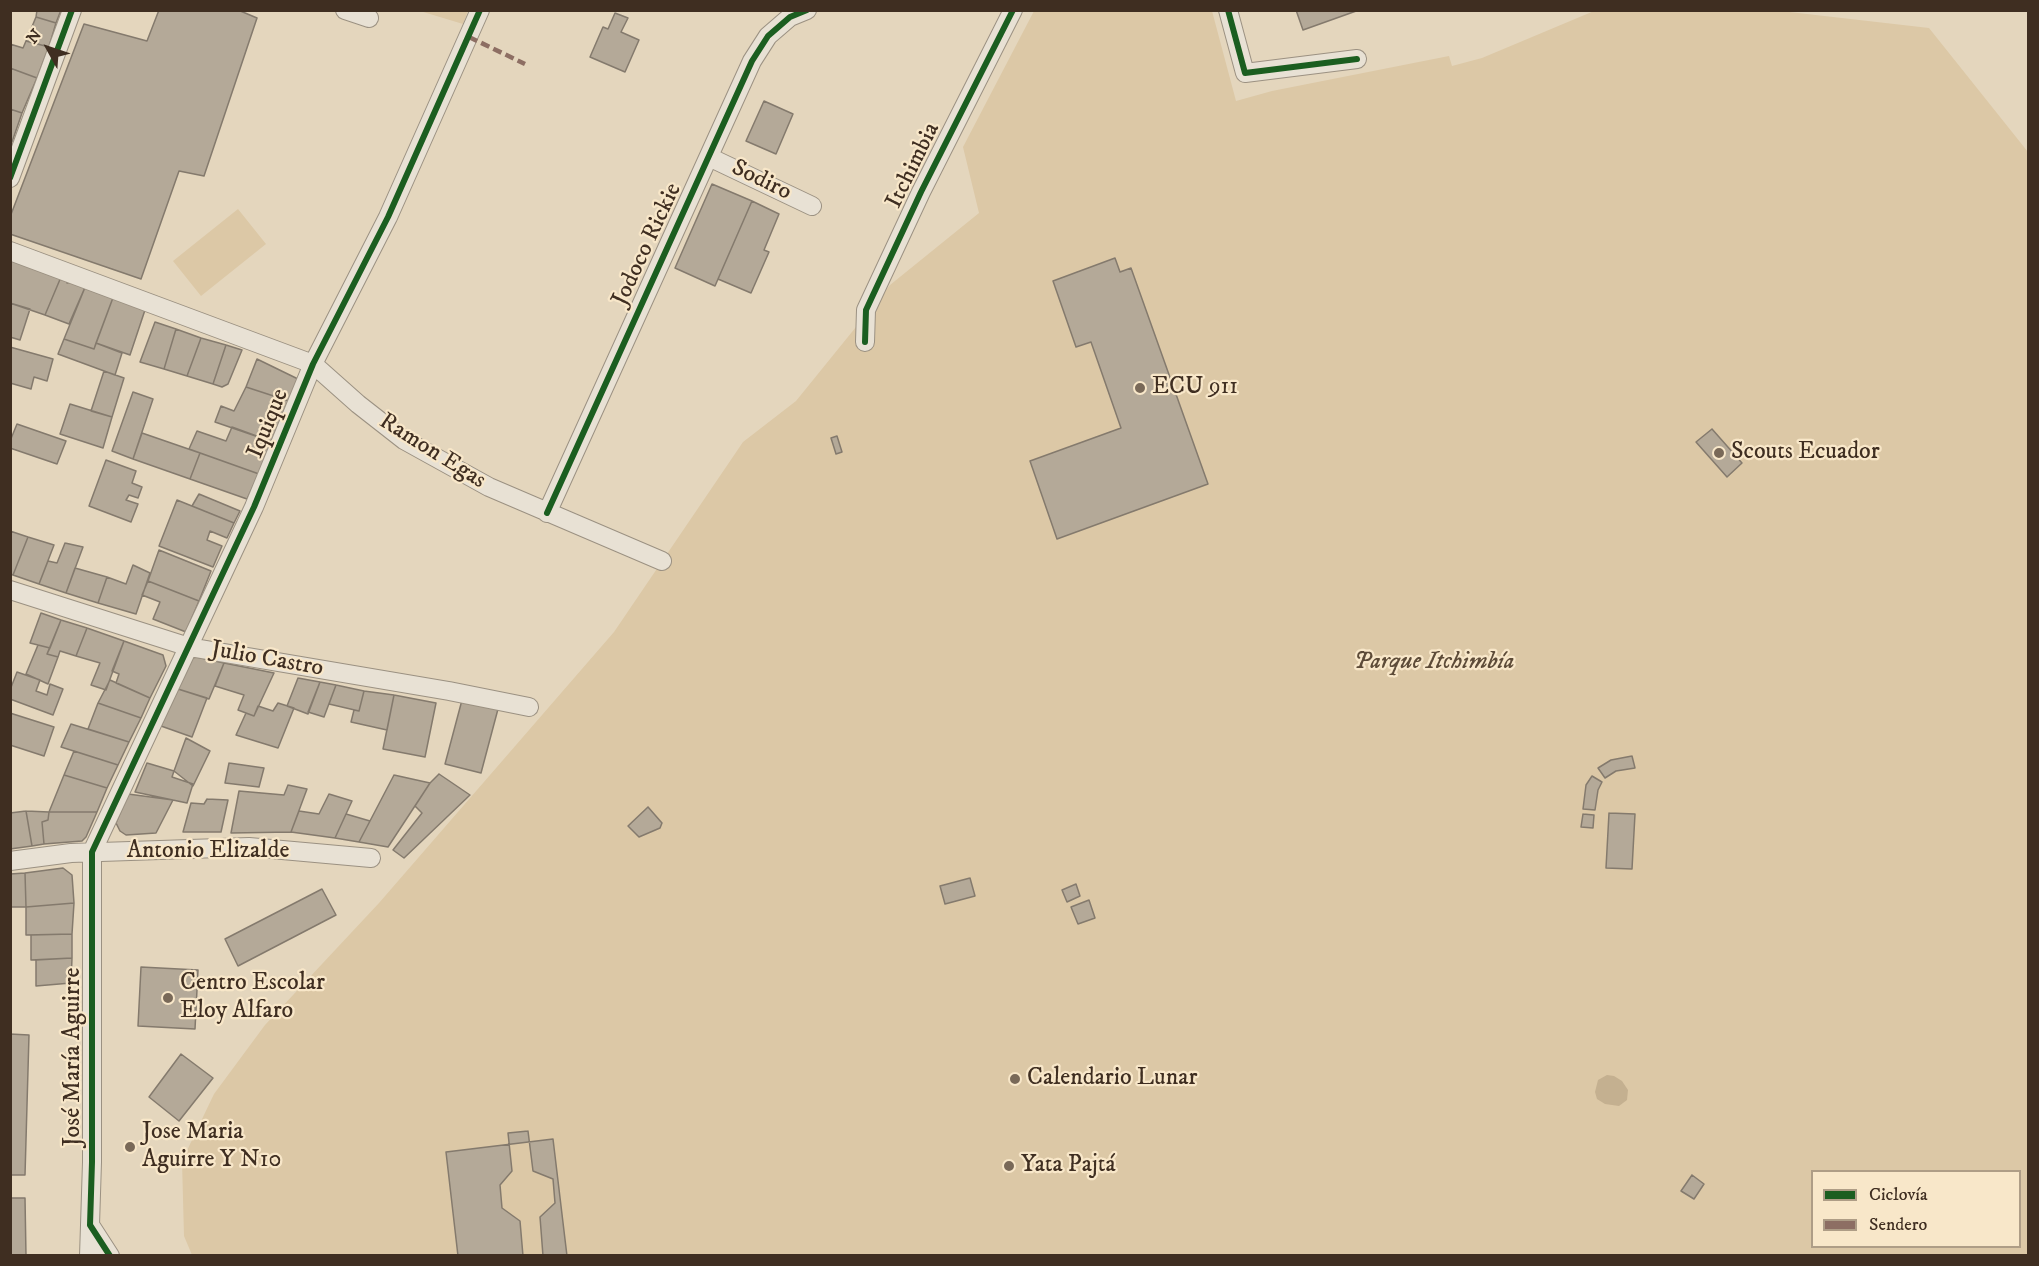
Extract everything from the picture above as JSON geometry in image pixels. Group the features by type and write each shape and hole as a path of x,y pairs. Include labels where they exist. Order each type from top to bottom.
{"street":[{"path":"10,178 72,10"},
{"path":"345,10 369,18"},
{"name":"Iquique","path":"92,852 254,507 313,364 388,217 480,10"},
{"name":"Jodoco Rickie","path":"547,513 752,61 768,36 790,17 807,10"},
{"name":"Itchimbia","path":"865,342 866,310 921,192 1013,10"},
{"path":"1228,10 1245,73 1357,59"},
{"name":"Sodiro","path":"709,157 812,206"},
{"name":"Ramon Egas","path":"10,251 313,364 358,404 404,440 489,487 662,561"},
{"name":"Julio Castro","path":"10,590 189,646 529,707"},
{"name":"Antonio Elizalde","path":"10,861 71,852 249,847 371,858"},
{"name":"José María Aguirre","path":"89,1256 92,1162 92,852"},
{"path":"90,1226 110,1256"}],"green space":[{"path":"468,10 463,24 420,11"},
{"name":"Parque Itchimbía","path":"1772,10 1929,28 2028,152 2028,1255 192,1255 184,1236 182,1161 214,1094 265,1025 379,903 614,632 743,442 796,401 890,285 979,213 963,147 1034,11 1212,11 1236,101 1272,91 1449,56 1452,66 1482,58 1594,11"},
{"path":"238,209 266,244 201,296 173,261"}],"shaded area":[{"path":"1607,1075 1622,1081 1628,1090 1627,1100 1619,1106 1605,1104 1597,1099 1595,1092 1598,1080"}],"building":[{"path":"37,10 61,10 56,23 36,17"},
{"path":"159,10 238,10 257,18 204,176 179,171 141,279 10,234 10,217 84,24 147,41"},
{"path":"1296,10 1359,10 1303,30"},
{"path":"615,13 628,18 621,32 639,40 625,72 590,57 603,27 608,29"},
{"path":"36,17 56,23 49,47 26,41"},
{"path":"26,41 49,47 37,78 10,68 10,44 23,48"},
{"path":"10,68 37,78 22,113 10,109"},
{"path":"764,101 793,114 776,154 746,141"},
{"path":"10,109 22,113 12,142 10,141"},
{"path":"712,184 752,201 715,286 675,268"},
{"path":"752,201 779,214 764,250 769,252 751,293 718,279"},
{"name":"ECU 911","path":"1115,258 1120,272 1131,268 1208,484 1057,539 1030,461 1121,428 1091,342 1076,347 1053,281"},
{"path":"10,259 61,277 45,315 10,303"},
{"path":"61,277 67,279 67,283 76,281 86,285 69,324 45,315"},
{"path":"86,285 114,295 94,349 64,339"},
{"path":"114,295 146,307 130,355 96,343"},
{"path":"10,303 30,309 20,340 10,337"},
{"path":"155,322 176,329 164,369 140,362"},
{"path":"176,329 201,338 187,376 164,369"},
{"path":"201,338 226,345 213,384 187,376"},
{"path":"64,339 94,349 96,343 122,353 115,375 58,354"},
{"path":"226,345 242,350 228,384 222,387 213,384"},
{"path":"10,347 53,359 47,381 34,377 31,389 10,383"},
{"path":"257,359 298,379 292,402 246,387"},
{"path":"104,371 124,378 112,417 91,411"},
{"path":"246,387 292,402 273,442 215,422 221,406 234,411"},
{"path":"133,392 153,399 133,459 112,451"},
{"path":"70,404 112,417 103,448 60,434"},
{"path":"17,424 66,441 57,464 10,448 10,441"},
{"path":"232,427 273,442 259,474 189,449 197,431 226,441"},
{"name":"Scouts Ecuador","path":"1712,429 1742,463 1727,477 1696,442"},
{"path":"142,433 200,453 190,479 133,459"},
{"path":"837,436 842,452 836,454 831,438"},
{"path":"200,453 259,474 247,499 190,479"},
{"path":"106,460 136,471 132,483 142,487 138,498 129,495 126,500 138,504 131,522 89,506"},
{"path":"199,494 240,511 234,523 192,506"},
{"path":"177,500 234,523 227,538 210,531 207,540 222,546 213,567 159,546"},
{"path":"10,531 28,537 13,575 10,574"},
{"path":"28,537 54,545 39,584 13,575"},
{"path":"65,543 83,547 66,593 39,584 48,561 57,563"},
{"path":"159,550 211,571 199,601 148,581"},
{"path":"133,565 150,573 136,614 98,603 107,577 126,584"},
{"path":"75,568 107,577 98,603 66,593"},
{"path":"148,581 199,601 186,632 153,619 160,602 142,595"},
{"path":"41,613 61,620 50,648 30,643"},
{"path":"61,620 87,628 76,656 60,651 58,657 47,654"},
{"path":"87,628 124,641 106,690 91,685 100,663 76,656"},
{"path":"124,641 163,655 166,666 150,698 116,683 119,674 112,671"},
{"path":"38,645 50,648 47,654 58,657 48,684 26,674"},
{"path":"192,658 224,663 209,699 178,689"},
{"path":"224,663 274,673 254,716 238,710 244,695 215,686"},
{"path":"17,672 40,680 36,691 47,695 50,684 63,689 53,715 10,699 10,690"},
{"path":"298,678 320,682 308,714 287,706"},
{"path":"110,680 150,698 141,718 98,703"},
{"path":"320,682 336,685 324,717 308,712"},
{"path":"336,685 364,691 359,711 329,704"},
{"path":"178,689 207,698 192,737 161,726"},
{"path":"364,691 394,695 387,730 351,722 354,710 359,711"},
{"path":"394,695 436,703 425,757 383,749"},
{"path":"462,700 498,709 481,773 445,764"},
{"path":"98,703 141,718 129,742 88,729"},
{"path":"278,703 294,708 278,748 236,735 246,713 254,716 258,706 273,711"},
{"path":"10,713 54,727 44,756 10,745"},
{"path":"71,724 129,742 118,765 61,747"},
{"path":"186,738 210,751 193,786 174,771"},
{"path":"74,751 118,765 107,788 64,775"},
{"path":"1632,756 1635,768 1616,771 1605,778 1598,768 1611,760"},
{"path":"147,763 174,771 172,777 193,784 187,803 135,792"},
{"path":"229,763 264,768 259,787 225,783"},
{"path":"439,774 470,795 404,858 393,850 422,813 415,806"},
{"path":"64,775 107,788 97,812 49,812"},
{"path":"394,775 430,783 388,847 359,842"},
{"path":"1592,776 1602,782 1598,790 1595,810 1583,809 1586,785"},
{"path":"288,785 307,789 291,832 231,833 239,791 284,795"},
{"path":"128,794 173,800 156,833 126,835 120,831 116,823"},
{"path":"329,794 352,801 335,838 291,832 299,811 319,814"},
{"path":"207,799 228,800 221,832 183,832 191,803 204,804"},
{"path":"648,807 662,823 660,828 639,837 628,826"},
{"path":"26,811 49,812 48,820 42,822 44,844 32,846"},
{"path":"26,811 32,846 10,849 10,813"},
{"path":"49,812 97,812 82,841 44,844 42,822 48,820"},
{"path":"1609,813 1635,814 1632,869 1606,868"},
{"path":"346,814 370,821 359,842 335,838"},
{"path":"1583,814 1594,815 1593,828 1581,827"},
{"path":"63,868 72,875 74,903 26,907 25,873"},
{"path":"25,873 26,907 10,907 10,874"},
{"path":"970,878 975,896 945,904 940,886"},
{"path":"1076,884 1080,896 1067,902 1062,890"},
{"path":"322,889 336,915 238,966 225,939"},
{"path":"1089,900 1095,918 1078,924 1071,907"},
{"path":"74,903 72,934 26,935 26,907"},
{"path":"72,934 72,958 31,960 31,935"},
{"path":"72,958 71,983 36,986 36,960"},
{"name":"Centro Escolar Eloy Alfaro","path":"141,967 198,970 195,1029 138,1026"},
{"path":"10,1034 29,1035 25,1175 10,1175"},
{"name":"Centro Escolar Eloy Alfaro","path":"181,1054 213,1078 179,1121 149,1097"},
{"path":"528,1131 533,1171 553,1179 555,1203 540,1217 543,1256 523,1256 520,1221 502,1208 500,1185 512,1171 508,1133"},
{"path":"553,1139 567,1256 458,1256 446,1152"},
{"path":"1692,1175 1704,1184 1694,1199 1681,1191"},
{"path":"10,1198 25,1198 26,1256 10,1256"}],"marked path":[{"path":"469,37 525,64"}],"cycle path":[{"path":"10,178 72,10"},
{"path":"110,1256 90,1225 92,852 254,507 313,364 388,217 480,10"},
{"path":"547,513 752,61 768,36 790,17 807,10"},
{"path":"865,342 866,310 921,192 1013,10"},
{"path":"1228,10 1245,73 1357,59"}],"place":[{"name":"ECU 911","path":"1140,388"},
{"name":"Scouts Ecuador","path":"1719,453"},
{"name":"Centro Escolar Eloy Alfaro","path":"168,998"},
{"name":"Calendario Lunar","path":"1015,1079"},
{"name":"Jose Maria Aguirre Y N10","path":"130,1147"},
{"name":"Yata Pajtá","path":"1009,1166"}]}
